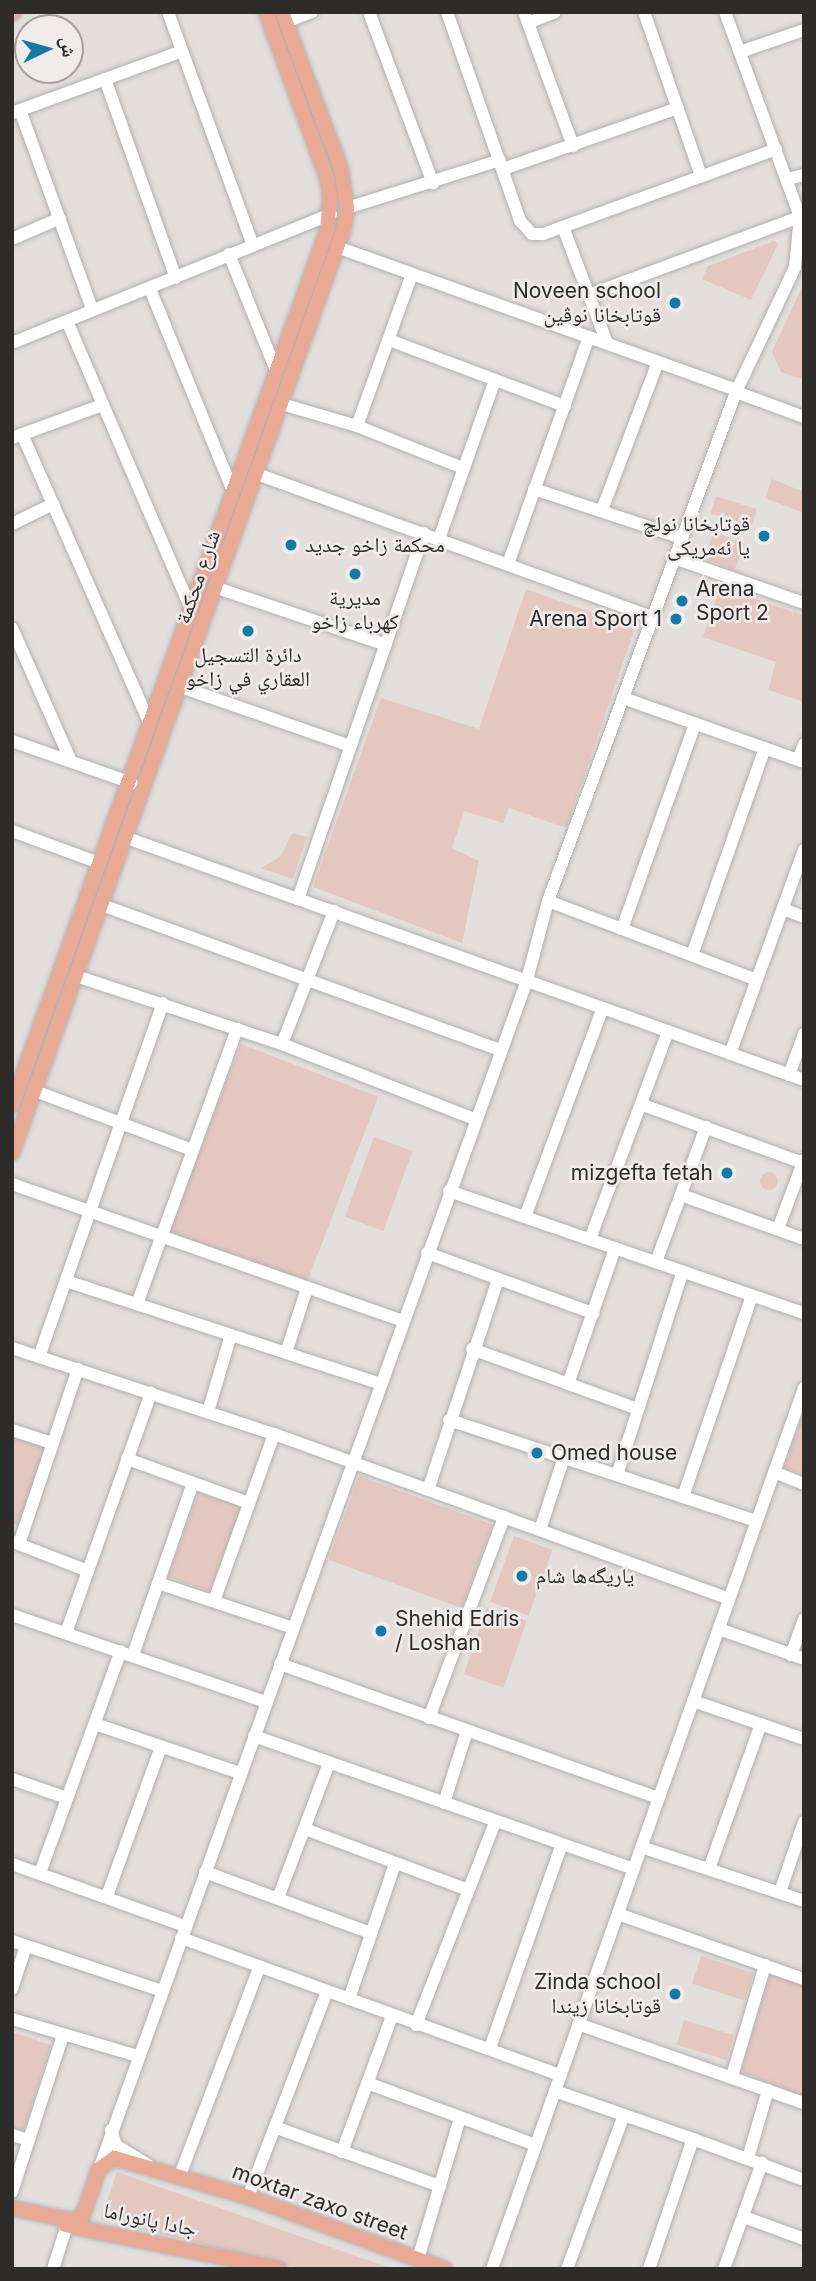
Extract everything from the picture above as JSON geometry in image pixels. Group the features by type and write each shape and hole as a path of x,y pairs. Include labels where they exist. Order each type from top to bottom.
{"main road":[{"name":"شارع محكمة","path":"12,1105 18,1071 132,783 149,722 232,489 277,373 331,214 327,178 266,12"},
{"name":"شارع محكمة","path":"12,1153 217,588 337,247 347,208 341,169 284,17"},
{"path":"220,522 237,528"},
{"name":"moxtar zaxo street","path":"99,2169 115,2158 148,2165 248,2197 445,2269"},
{"path":"12,2208 78,2220 87,2212 99,2169"},
{"name":"جادا پانوراما","path":"12,2214 277,2268"}],"street":[{"path":"168,12 253,246"},
{"path":"284,17 312,12"},
{"path":"369,12 433,184"},
{"path":"447,12 527,232 543,234 776,149"},
{"path":"555,12 526,17 573,146"},
{"path":"644,12 701,176"},
{"path":"99,2169 112,2123 353,1462 474,1119 527,980 548,901 736,391 795,267 800,217 725,12"},
{"path":"740,52 804,30"},
{"path":"92,309 60,218 16,112 183,51"},
{"path":"106,79 176,278"},
{"path":"347,208 573,146 678,108"},
{"path":"787,178 804,175"},
{"path":"12,343 331,214"},
{"path":"590,295 800,217"},
{"path":"12,239 60,218"},
{"path":"563,227 607,343"},
{"path":"337,247 607,343 804,417"},
{"path":"229,254 277,373"},
{"path":"357,426 412,274"},
{"path":"149,289 232,489"},
{"path":"67,321 190,607"},
{"path":"508,564 590,337"},
{"path":"389,340 565,406"},
{"path":"602,510 658,362"},
{"path":"439,539 495,380"},
{"path":"282,404 357,426 464,468"},
{"path":"102,405 17,436 53,504 149,722"},
{"path":"257,474 653,617"},
{"path":"534,489 682,538"},
{"path":"12,524 53,504"},
{"path":"298,899 424,533"},
{"path":"674,558 804,603"},
{"path":"217,588 386,645"},
{"path":"12,628 71,761"},
{"path":"181,687 350,746"},
{"path":"623,698 801,761 804,744"},
{"path":"622,929 695,724"},
{"path":"12,741 132,783"},
{"path":"692,955 765,748"},
{"path":"12,831 99,863"},
{"path":"127,838 804,1080"},
{"path":"730,1054 804,850"},
{"path":"548,901 757,980"},
{"path":"102,905 500,1050"},
{"path":"783,909 804,917"},
{"path":"282,1044 334,911"},
{"path":"76,976 282,1044 474,1119"},
{"path":"40,1357 163,1003"},
{"path":"525,1217 602,1010"},
{"path":"137,1304 237,1029"},
{"path":"590,1239 643,1105 668,1031"},
{"path":"789,1075 804,1034"},
{"path":"36,1091 192,1150"},
{"path":"643,1105 803,1162 778,1229"},
{"path":"656,1262 706,1127"},
{"path":"12,1184 89,1214 403,1321"},
{"path":"449,1191 804,1313"},
{"path":"681,1195 804,1239"},
{"path":"568,1384 615,1248"},
{"path":"426,1253 593,1313"},
{"path":"617,1475 635,1408 683,1271"},
{"path":"428,1490 472,1349 498,1279"},
{"path":"66,1281 381,1384"},
{"path":"286,1353 307,1288"},
{"path":"683,1497 752,1295"},
{"path":"208,1412 231,1335"},
{"path":"12,1348 274,1434 729,1599"},
{"path":"472,1349 635,1408"},
{"path":"78,1369 15,1543 88,1571"},
{"path":"492,2269 804,1388"},
{"path":"66,1633 151,1393"},
{"path":"449,1420 757,1521"},
{"path":"12,1430 52,1443"},
{"path":"214,1601 274,1434"},
{"path":"540,1530 564,1457"},
{"path":"127,1459 249,1503"},
{"path":"774,1472 804,1484"},
{"path":"40,1873 94,1724 158,1583 193,1483"},
{"path":"429,1718 504,1517"},
{"path":"158,1583 293,1628"},
{"path":"12,1615 266,1702"},
{"path":"719,1629 797,1657 804,1619"},
{"path":"280,1664 658,1798"},
{"path":"693,1701 804,1739"},
{"path":"94,1724 240,1773"},
{"path":"709,1869 761,1724"},
{"path":"443,1803 467,1731"},
{"path":"254,1736 561,1846 633,1869"},
{"path":"107,1896 161,1747"},
{"path":"278,1898 328,1763"},
{"path":"12,1779 67,1798"},
{"path":"416,2025 495,1822"},
{"path":"780,1892 804,1822"},
{"path":"305,1829 468,1890"},
{"path":"490,2048 561,1846"},
{"path":"641,1847 804,1902"},
{"path":"12,1864 107,1896 259,1968 326,1994 349,1999 416,2025 490,2048 561,2076"},
{"path":"349,1999 368,1933 394,1864"},
{"path":"205,1872 368,1933"},
{"path":"618,1914 804,1979"},
{"path":"12,1941 162,1991"},
{"path":"12,1989 26,1946"},
{"path":"732,2076 765,1965"},
{"path":"180,2175 259,1968"},
{"path":"248,2197 277,2128 326,1994"},
{"path":"342,2152 370,2084 392,2016"},
{"path":"12,2018 138,2056"},
{"path":"579,2024 804,2103"},
{"path":"12,2192 63,2035"},
{"path":"370,2084 536,2145"},
{"path":"748,2158 768,2090"},
{"path":"555,2091 804,2180"},
{"path":"567,2269 624,2115"},
{"path":"418,2259 460,2118"},
{"path":"112,2123 116,2144 148,2165"},
{"path":"277,2128 440,2186"},
{"path":"12,2135 29,2140"},
{"path":"653,2268 693,2139"},
{"path":"724,2269 762,2163"},
{"path":"744,2217 804,2239"},
{"path":"53,2269 67,2225"}],"shaded area":[{"path":"774,241 778,244 751,300 702,279 708,266"},
{"path":"804,282 804,380 781,372 772,352"},
{"path":"772,479 804,492 804,513 765,498"},
{"path":"716,496 757,509 751,526 710,513"},
{"path":"714,532 745,544 735,570 704,558"},
{"path":"720,587 793,612 791,619 794,612 804,615 804,702 768,690 776,662 703,637"},
{"path":"526,589 635,628 566,828 509,808 503,823 464,811 452,848 479,861 462,943 313,887 381,698 479,729"},
{"path":"292,833 307,837 293,879 261,868 280,857"},
{"path":"241,1044 378,1097 306,1284 169,1232"},
{"path":"374,1137 413,1151 383,1231 345,1217"},
{"path":"769,1172 775,1175 778,1181 775,1187 769,1190 763,1187 760,1181 763,1175"},
{"path":"804,1410 804,1475 784,1468"},
{"path":"12,1424 49,1437 19,1525 12,1523"},
{"path":"359,1476 492,1525 462,1608 329,1560"},
{"path":"199,1491 241,1506 210,1592 168,1577"},
{"name":"ياريگه‌ها شام","path":"514,1536 553,1550 529,1616 490,1602"},
{"path":"487,1607 527,1621 504,1688 464,1674"},
{"path":"701,1956 753,1973 744,2001 692,1984"},
{"path":"770,1974 804,1985 804,2097 741,2072"},
{"path":"684,2020 734,2035 726,2060 676,2045"},
{"path":"12,2032 51,2045 24,2131 12,2128"},
{"path":"117,2172 393,2269 302,2269 101,2219"}],"place":[{"name":"Noveen school قوتابخانا نوڤين","path":"675,303"},
{"name":"قوتابخانا نولچ يا ئەمريكى","path":"764,536"},
{"name":"محكمة زاخو جديد","path":"291,545"},
{"name":"مديرية كهرباء زاخو","path":"355,574"},
{"name":"Arena Sport 2","path":"682,601"},
{"name":"Arena Sport 1","path":"676,619"},
{"name":"دائرة التسجيل العقاري في زاخو","path":"248,631"},
{"name":"mizgefta fetah","path":"727,1173"},
{"name":"Omed house","path":"537,1453"},
{"name":"ياريگه‌ها شام","path":"522,1576"},
{"name":"Shehid Edris / Loshan","path":"381,1631"},
{"name":"Zinda school قوتابخانا زیندا","path":"675,1994"}]}
